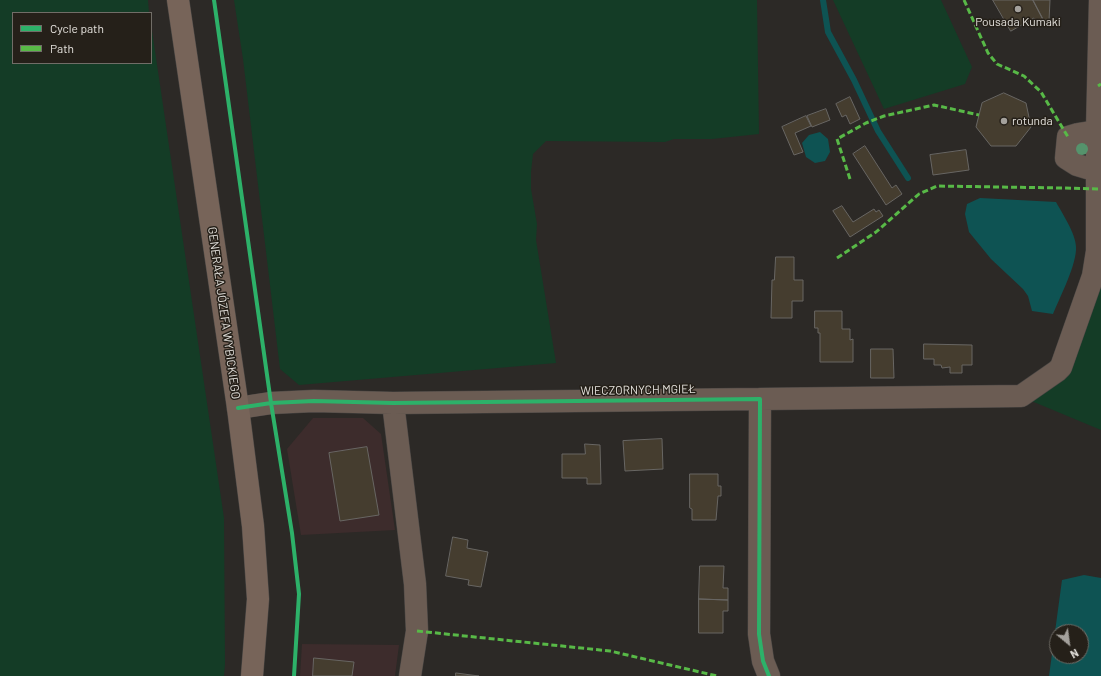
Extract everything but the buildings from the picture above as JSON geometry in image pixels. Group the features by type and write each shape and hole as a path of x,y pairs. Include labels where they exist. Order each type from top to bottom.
{"main road":[{"name":"GENERAŁA JÓZEFA WYBICKIEGO","path":"178,0 238,408 253,526 258,599 252,676"}],"street":[{"name":"WIECZORNYCH MGIEŁ","path":"238,408 271,403 314,401 393,403 1021,396 1061,367 1093,276 1097,251 1097,131 1100,0"},
{"path":"1097,131 1078,134 1068,138 1066,158 1077,165 1097,171"},
{"path":"760,399 759,634 763,660 769,676"},
{"path":"393,403 415,584 417,631 410,676"}],"shaded area":[{"path":"313,418 363,418 381,434 395,530 301,535 287,449"},
{"path":"302,644 399,645 395,676 300,676"}],"green space":[{"path":"0,0 148,0 149,12 12,12 12,64 152,64 152,31 224,518 224,676 0,676"},
{"path":"234,0 757,0 759,134 712,139 674,139 665,142 546,141 533,154 531,189 537,224 536,240 556,363 299,385 280,369 243,59"},
{"path":"833,0 941,0 972,67 965,84 884,109"},
{"path":"1101,259 1101,430 1029,400 1064,373"}],"water":[{"path":"820,132 828,139 830,152 825,161 815,163 806,157 802,143 809,135"},
{"path":"980,198 1056,202 1074,236 1076,254 1064,290 1053,314 1032,311 1028,296 1023,289 991,259 969,232 965,214 967,204"},
{"path":"1084,575 1101,578 1101,676 1049,676 1051,664 1089,664 1089,624 1056,624 1062,580"}],"waterway":[{"path":"823,0 828,32 854,80 878,131 908,178"}],"marked path":[{"path":"964,0 988,53 997,64 1024,76 1041,92 1068,137"},
{"path":"850,179 837,139 866,123 884,116 934,105 979,115"},
{"path":"837,258 876,232 919,194 937,186 1098,189"},
{"path":"417,631 610,651 717,676"}],"cycle path":[{"path":"214,0 271,403 292,533 299,594 294,676"},
{"path":"238,408 271,403 314,401 393,403 760,399 759,634 763,661 769,676"}],"place":[{"name":"Pousada Kumaki","path":"1018,9"},
{"name":"rotunda","path":"1004,121"}]}
